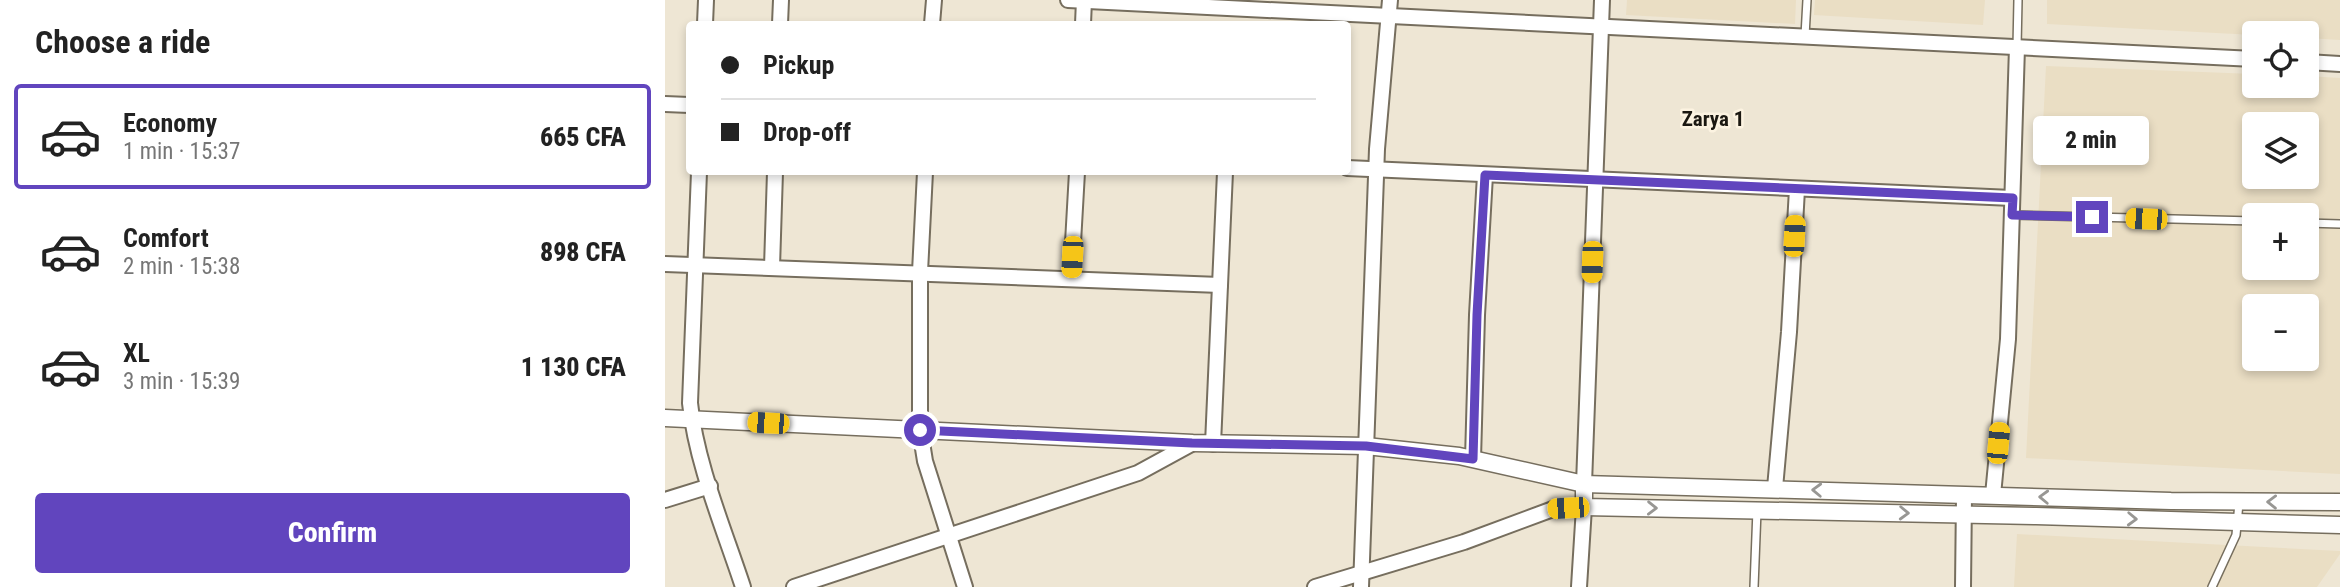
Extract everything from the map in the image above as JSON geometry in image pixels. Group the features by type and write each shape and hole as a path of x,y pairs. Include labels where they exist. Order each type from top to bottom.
{"street":[{"path":"705,21 706,0"},
{"path":"780,21 781,0"},
{"path":"932,21 934,0"},
{"path":"1068,0 1390,8 1600,26 2242,58"},
{"path":"1083,21 1084,0"},
{"path":"1579,587 1602,0"},
{"path":"1361,580 1377,169 1390,8"},
{"path":"1993,495 2008,340 2017,47"},
{"path":"2319,63 2340,64"},
{"path":"665,104 686,105"},
{"path":"1351,168 2013,198"},
{"path":"699,175 690,403 711,486 743,587"},
{"path":"772,267 775,175"},
{"path":"925,175 920,272 920,430 925,461 965,587"},
{"path":"1071,278 1077,175"},
{"path":"1213,444 1225,175"},
{"path":"1473,459 1485,175"},
{"path":"1775,488 1789,332 1797,189"},
{"path":"665,264 1220,285"},
{"path":"665,418 1213,444 1366,446 1473,459 1584,484 1964,496 2340,502"},
{"path":"794,587 1138,473 1192,443"},
{"path":"665,500 711,486"},
{"path":"1963,587 1964,496"},
{"path":"1315,587 1361,580 1553,509 1584,507 1757,509 2340,525"}],"lane":[{"path":"1805,36 1807,0"},
{"path":"2017,47 2018,0"},
{"path":"2012,215 2242,222"},
{"path":"2319,223 2340,224"},
{"path":"2212,587 2229,555 2239,522 2239,502"},
{"path":"1754,587 1757,509"}],"shaded area":[{"path":"1627,0 1796,0 1795,24 1626,15"},
{"path":"1815,0 1985,0 1983,25 1814,15"},
{"path":"2047,0 2340,0 2340,40 2319,39 2319,21 2242,21 2242,34 2047,24"},
{"path":"2046,66 2242,74 2242,98 2319,98 2319,77 2340,78 2340,474 2026,458"},
{"path":"2017,534 2340,551 2340,554 2317,587 2014,587"}],"district":[{"name":"Zarya 1","path":"1713,119"}],"route":[{"path":"920,430 1192,443 1366,446 1473,459 1485,175 2013,198 2012,215 2092,217"}]}
